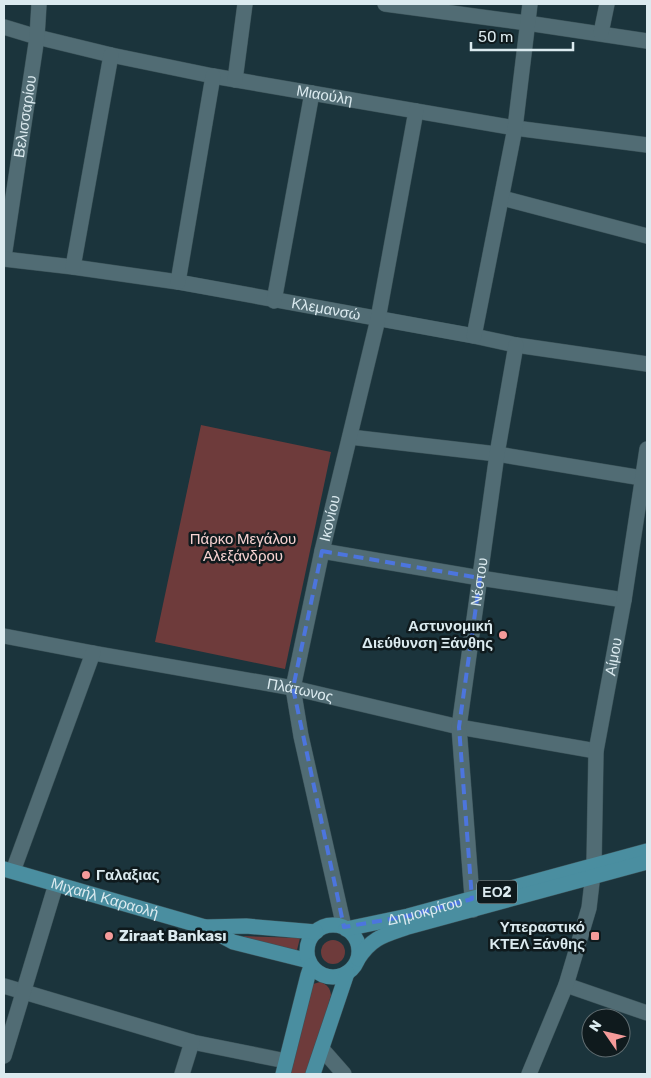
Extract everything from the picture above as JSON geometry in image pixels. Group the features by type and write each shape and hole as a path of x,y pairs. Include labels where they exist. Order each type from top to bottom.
{"main road":[{"name":"Δημοκρίτου","path":"594,871 647,851"},
{"name":"Δημοκρίτου","path":"358,959 371,943 384,935 472,904 594,871 647,862"},
{"name":"Μιχαήλ Καραολή","path":"8,870 205,926 232,942 310,964"},
{"name":"Δημοκρίτου","path":"345,928 472,904"},
{"name":"ΕΟ2","path":"316,932 329,925 345,928"},
{"name":"Μιχαήλ Καραολή","path":"205,926 246,926 316,932"},
{"path":"345,928 353,934 358,942 358,959"},
{"path":"284,1067 308,975 310,964 307,953 308,945 316,932"},
{"name":"ΕΟ2","path":"313,1074 347,973 354,967 358,959"},
{"path":"310,964 317,972 332,978 340,977 347,973"}],"street":[{"name":"Βελισσαρίου","path":"4,258 36,37 39,4"},
{"path":"235,80 246,4"},
{"path":"387,4 527,22 647,41"},
{"path":"474,336 515,128 530,4"},
{"path":"601,33 607,4"},
{"name":"Μιαούλη","path":"4,27 36,37 111,55 235,80 515,128 647,145"},
{"path":"73,266 111,55"},
{"path":"178,282 214,76"},
{"path":"274,301 312,93"},
{"name":"Ικονίου","path":"345,928 301,736 293,688 322,551 378,319 416,111"},
{"path":"502,198 647,236"},
{"name":"Κλεμανσώ","path":"4,258 73,266 178,282 516,345 647,364"},
{"name":"Νέστου","path":"472,904 459,727 497,454 516,345"},
{"path":"350,437 497,454 642,478"},
{"name":"Αίμου","path":"529,1074 566,985 589,908 594,871 596,751 624,600 647,449"},
{"path":"322,551 624,600"},
{"name":"Πλάτωνος","path":"4,636 293,688 459,727 596,751"},
{"path":"8,870 93,653"},
{"path":"4,1056 56,884"},
{"path":"566,985 647,1013"},
{"path":"4,986 192,1042 284,1067"},
{"path":"182,1074 192,1042"},
{"path":"322,1049 344,1074"}],"highlighted area":[{"path":"322,551 480,578 459,727 472,899 408,916 344,927 293,688"}],"green space":[{"name":"Πάρκο Μεγάλου Αλεξάνδρου","path":"201,425 331,452 285,669 155,642"},
{"path":"242,936 300,938 296,954"},
{"path":"328,940 338,940 345,947 345,957 338,964 328,964 321,957 321,947"},
{"path":"320,982 328,987 331,995 309,1074 286,1074 313,984"}],"place":[{"name":"Αστυνομική Διεύθυνση Ξάνθης","path":"503,635"},
{"name":"Γαλαξιας","path":"86,875"},
{"name":"Ziraat Bankası","path":"109,936"},
{"name":"Υπεραστικό ΚΤΕΛ Ξάνθης","path":"595,936"}]}
